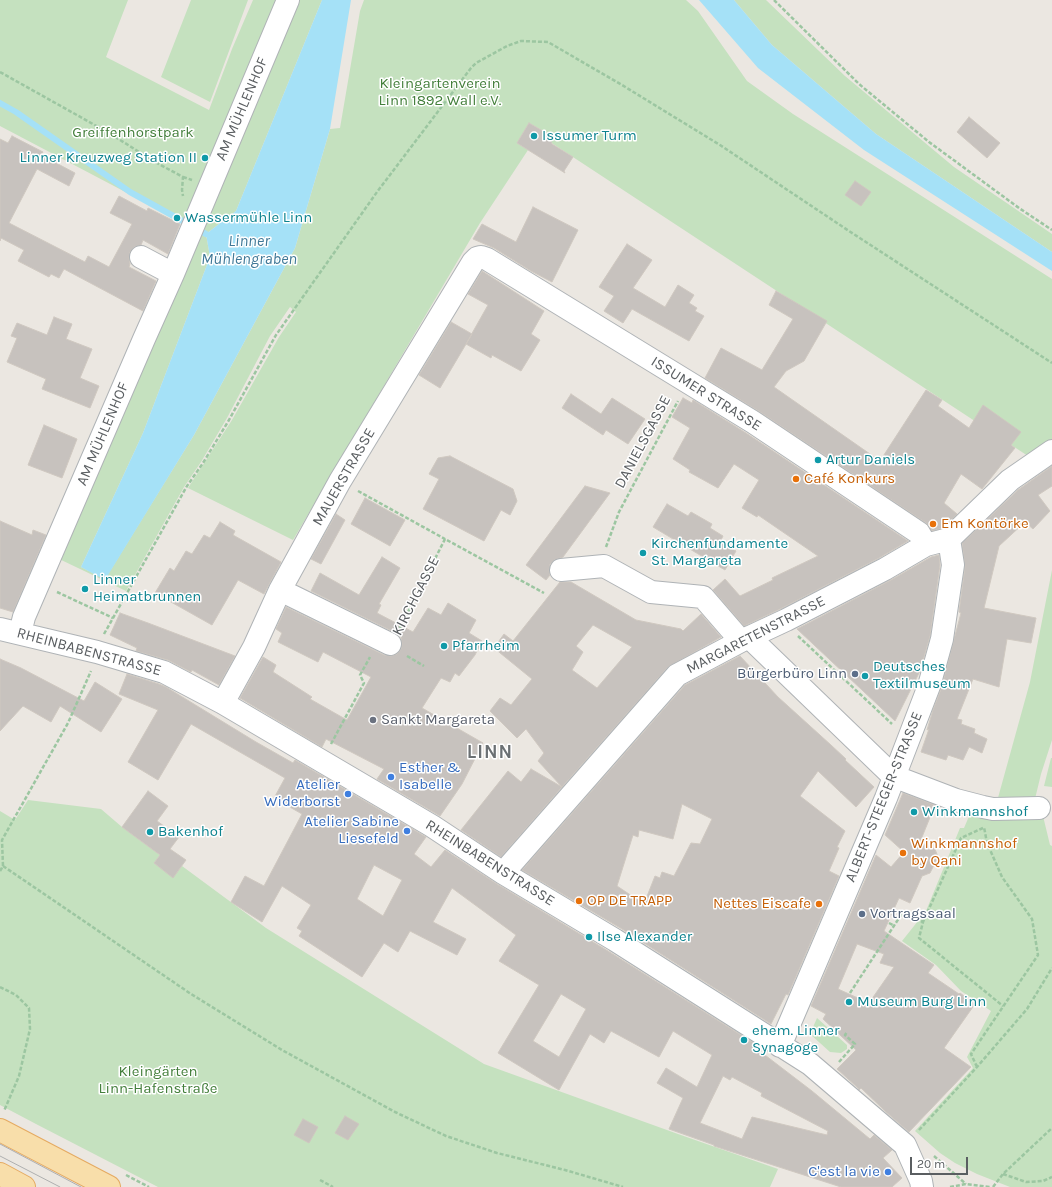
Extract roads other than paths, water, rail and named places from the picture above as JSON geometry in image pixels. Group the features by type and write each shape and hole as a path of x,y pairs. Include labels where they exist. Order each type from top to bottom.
{"main road":[{"path":"2,1120 110,1187"},
{"path":"0,1174 24,1187"}],"street":[{"name":"AM MÜHLENHOF","path":"10,631 24,617 173,274 288,0"},
{"path":"141,257 173,274"},
{"name":"ISSUMER STRASSE","path":"476,258 481,257 487,259 753,422 919,533 926,545"},
{"name":"MAUERSTRASSE","path":"223,703 254,647 280,590 340,481 476,258"},
{"name":"MARGARETENSTRASSE","path":"503,873 677,675 885,569 926,545 949,539 1010,480 1052,451"},
{"name":"ALBERT-STEEGER-STRASSE","path":"780,1046 886,798 929,686 942,639 953,565 949,539"},
{"path":"562,570 604,566 651,592 703,597 745,639 894,776 956,800 987,814 1037,808"},
{"name":"KIRCHGASSE","path":"280,590 382,647"},
{"name":"RHEINBABENSTRASSE","path":"10,631 97,652 164,672 223,703 432,826 503,873 615,940 810,1064 905,1145 921,1181 922,1187"}],"water":[{"name":"Linner Mühlengraben","path":"322,0 351,0 330,129 295,248 194,435 105,580 81,567 143,433 210,257 206,234 236,211"},
{"path":"699,0 734,0 772,45 876,134 1052,252 1052,271 864,150 758,68"}],"waterway":[{"path":"0,103 16,112 130,192 206,234"}],"tram line":[{"path":"0,1144 81,1187"},
{"path":"0,1156 60,1187"}],"place":[{"name":"Issumer Turm","path":"534,136"},
{"name":"Linner Kreuzweg Station II","path":"205,158"},
{"name":"Wassermühle Linn","path":"177,218"},
{"name":"Artur Daniels","path":"818,460"},
{"name":"Café Konkurs","path":"796,479"},
{"name":"Em Kontörke","path":"933,524"},
{"name":"Kirchenfundamente St. Margareta","path":"643,553"},
{"name":"Linner Heimatbrunnen","path":"85,589"},
{"name":"Pfarrheim","path":"444,646"},
{"name":"Bürgerbüro Linn","path":"855,674"},
{"name":"Deutsches Textilmuseum","path":"865,676"},
{"name":"Sankt Margareta","path":"373,720"},
{"name":"Esther & Isabelle","path":"391,777"},
{"name":"Atelier Widerborst","path":"348,794"},
{"name":"Winkmannshof","path":"914,812"},
{"name":"Atelier Sabine Liesefeld","path":"407,831"},
{"name":"Bakenhof","path":"150,832"},
{"name":"Winkmannshof by Qani","path":"903,853"},
{"name":"OP DE TRAPP","path":"579,901"},
{"name":"Nettes Eiscafe","path":"819,904"},
{"name":"Vortragssaal","path":"862,914"},
{"name":"Ilse Alexander","path":"589,937"},
{"name":"Museum Burg Linn","path":"849,1002"},
{"name":"ehem. Linner Synagoge","path":"744,1040"},
{"name":"C'est la vie","path":"888,1172"}],"district":[{"name":"LINN","path":"490,753"}],"park label":[{"name":"Kleingartenverein Linn 1892 Wall e.V.","path":"440,92"},
{"name":"Greiffenhorstpark","path":"133,133"},
{"name":"Kleingärten Linn-Hafenstraße","path":"158,1080"}]}
